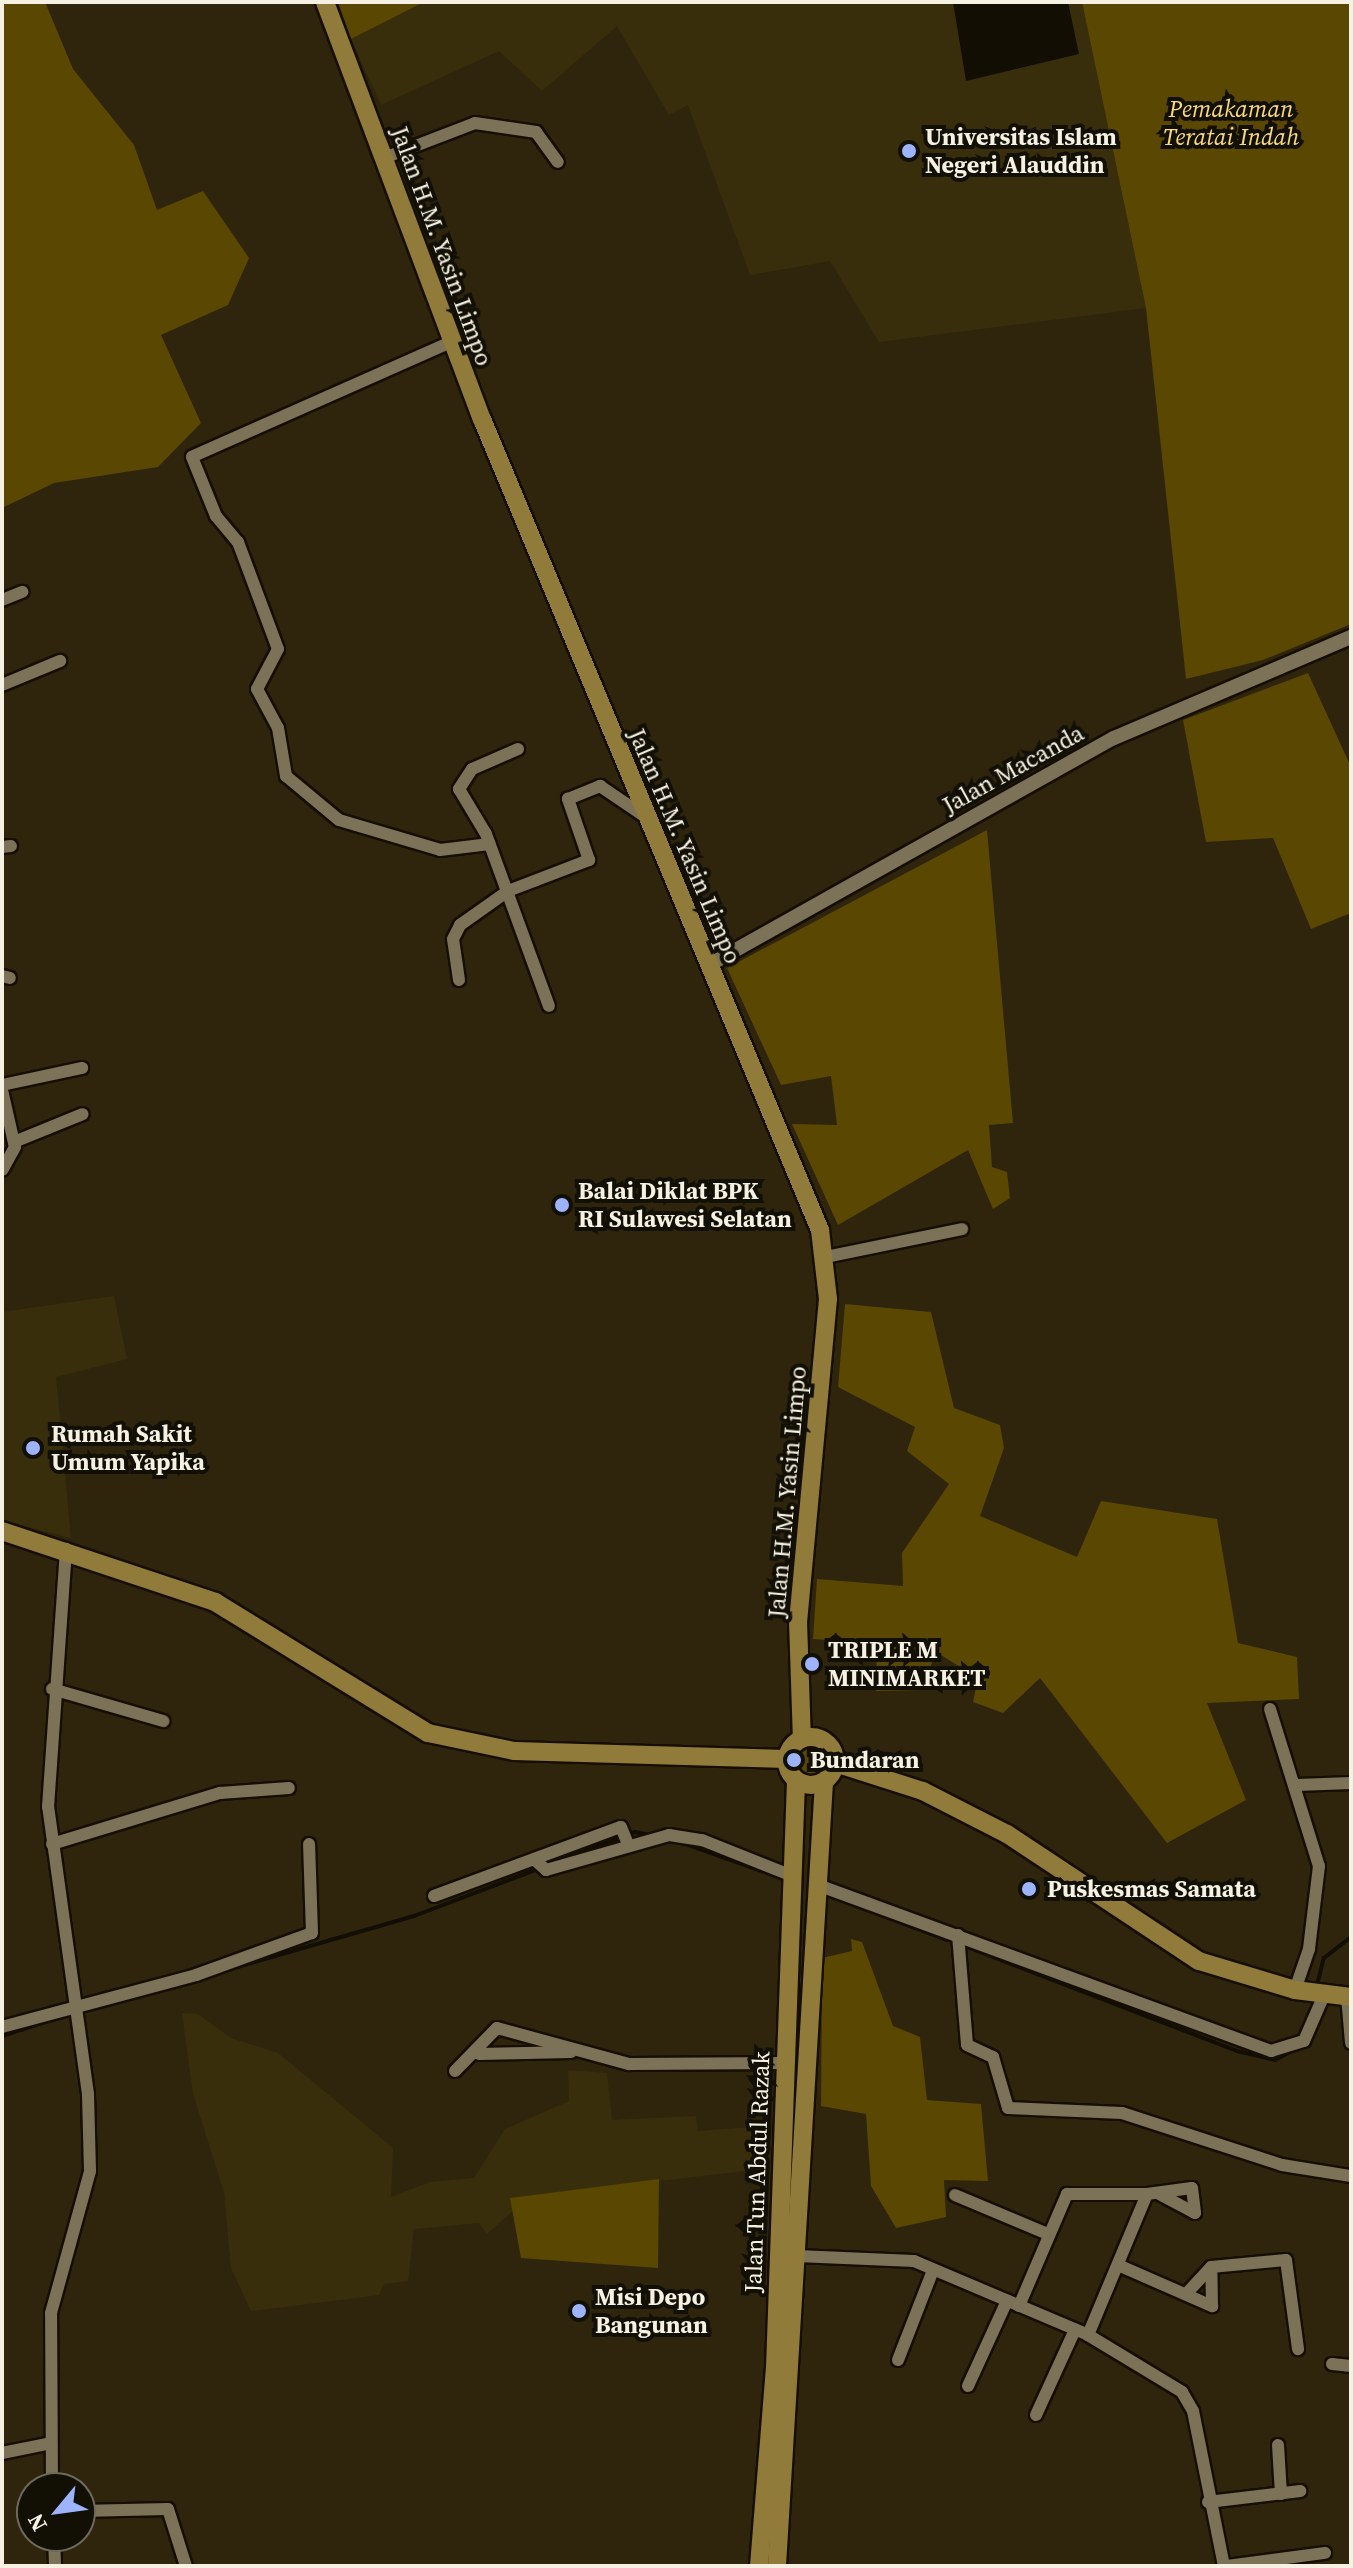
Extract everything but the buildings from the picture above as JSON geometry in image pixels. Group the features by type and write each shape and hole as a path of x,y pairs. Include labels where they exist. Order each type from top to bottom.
{"main road":[{"name":"Jalan H.M. Yasin Limpo","path":"325,2 451,342 647,818 811,1203 826,1257 827,1314 798,1621 802,1739"},
{"path":"2,1531 66,1549 215,1602 428,1733 514,1751 787,1759"},
{"path":"787,1759 802,1739 826,1742 835,1763 923,1791 1007,1834 1199,1961 1311,1993 1349,1996"},
{"path":"787,1759 796,1780 824,1781 835,1763"},
{"name":"Jalan Tun Abdul Razak","path":"777,2566 784,2071 795,1877 796,1780"},
{"name":"Jalan Tun Abdul Razak","path":"759,2566 778,2441 797,2256 815,1884 824,1781"},
{"path":"784,2071 805,2083"}],"street":[{"path":"384,158 475,123 536,132 558,162"},
{"path":"451,342 192,457 216,516 238,542 278,649 257,689 278,728 286,776 339,820 440,850 490,844"},
{"path":"2,600 22,592"},
{"name":"Jalan Macanda","path":"709,965 1114,738 1351,637"},
{"path":"2,685 60,661"},
{"path":"518,749 484,761 460,783 461,797 490,844 549,1006"},
{"path":"459,980 453,939 460,925 508,891 589,860 568,799 600,786 647,818"},
{"path":"2,1170 14,1142 2,1087 82,1068"},
{"path":"14,1142 83,1114"},
{"path":"826,1257 962,1229"},
{"path":"52,2472 51,2313 89,2187 88,2094 52,1844 52,1689 66,1549"},
{"path":"52,1689 163,1721"},
{"path":"815,1884 1271,2051 1304,2041 1319,1891 1315,1837 1270,1709"},
{"path":"1297,1785 1351,1783"},
{"path":"52,1844 220,1793 289,1788"},
{"path":"434,1896 625,1837 690,1837 795,1877"},
{"path":"2,2027 75,2012 312,1933 309,1844"},
{"path":"958,1935 967,2045 993,2057 1008,2108 1122,2113 1282,2165 1351,2176"},
{"path":"1349,1996 1351,2043"},
{"path":"455,2071 479,2054 497,2028 629,2064 784,2071"},
{"path":"479,2054 574,2051"},
{"path":"968,2386 1070,2191 1154,2194 1118,2265 1088,2335"},
{"path":"955,2195 1048,2234"},
{"path":"797,2256 889,2256 933,2270 1088,2335 1189,2399 1208,2502 1226,2566 1325,2553"},
{"path":"1186,2294 1211,2267 1287,2261 1298,2349"},
{"path":"1118,2265 1215,2304 1211,2267"},
{"path":"898,2360 933,2270"},
{"path":"1036,2415 1075,2330"},
{"path":"1332,2364 1351,2366"},
{"path":"2,2453 51,2443"},
{"path":"1278,2445 1281,2494"},
{"path":"1208,2502 1300,2491"},
{"path":"96,2511 168,2509 180,2528 186,2566"}],"shaded area":[{"name":"Universitas Islam Negeri Alauddin","path":"424,2 1082,2 1146,308 879,342 830,261 750,275 688,105 669,115 617,26 542,91 499,51 381,105 351,39"},
{"path":"953,2 1068,2 1079,54 966,81"},
{"name":"Rumah Sakit Umum Yapika","path":"114,1296 127,1359 56,1377 71,1538 2,1520 2,1312"},
{"path":"182,2013 198,2014 231,2038 278,2053 393,2148 391,2197 430,2182 474,2178 505,2129 569,2101 568,2070 607,2073 612,2120 696,2116 698,2131 764,2126 762,2169 529,2196 487,2234 479,2223 414,2229 408,2281 384,2284 379,2295 251,2311 231,2268 224,2192 193,2094"}],"green space":[{"path":"2,2 45,2 73,69 134,145 157,210 203,191 249,258 228,305 161,335 201,423 158,467 54,483 2,508"},
{"path":"338,2 424,2 351,39"},
{"name":"Pemakaman Teratai Indah","path":"1082,2 1351,2 1351,624 1263,660 1186,679 1146,308"},
{"path":"1308,673 1351,767 1351,913 1311,929 1273,838 1206,842 1183,720"},
{"path":"987,830 1013,1123 989,1125 992,1167 1007,1172 1010,1198 993,1209 968,1150 838,1225 792,1124 837,1125 831,1076 781,1085 727,968"},
{"path":"845,1304 931,1312 954,1408 1000,1425 1004,1448 980,1516 1077,1557 1101,1501 1217,1519 1238,1643 1297,1657 1299,1699 1207,1703 1246,1800 1167,1843 1040,1678 1003,1713 973,1702 978,1678 936,1652 922,1690 876,1691 877,1643 813,1639 817,1579 903,1586 902,1553 949,1484 907,1451 915,1427 838,1387"},
{"path":"811,1737 828,1744 835,1761 828,1778 811,1785 794,1778 787,1761 794,1744"},
{"path":"851,1939 862,1942 893,2026 920,2037 927,2100 981,2104 988,2181 944,2180 946,2217 896,2228 871,2186 866,2114 821,2106 822,1958 852,1951"},
{"path":"659,2179 658,2268 521,2258 510,2198"}],"waterway":[{"path":"561,1860 635,1832 651,1835"},
{"path":"683,1843 787,1880"},
{"path":"220,1972 414,1916 538,1869"},
{"path":"822,1893 947,1940"},
{"path":"1316,1989 1324,1958 1351,1937"},
{"path":"970,1948 1237,2051 1275,2060 1305,2044"},
{"path":"77,2013 104,2006"},
{"path":"2,2036 61,2017"}],"place":[{"name":"Universitas Islam Negeri Alauddin","path":"909,151"},
{"name":"Balai Diklat BPK RI Sulawesi Selatan","path":"562,1205"},
{"name":"Rumah Sakit Umum Yapika","path":"33,1448"},
{"name":"TRIPLE M MINIMARKET","path":"812,1664"},
{"name":"Bundaran","path":"794,1760"},
{"name":"Puskesmas Samata","path":"1029,1889"},
{"name":"Misi Depo Bangunan","path":"579,2311"}]}
